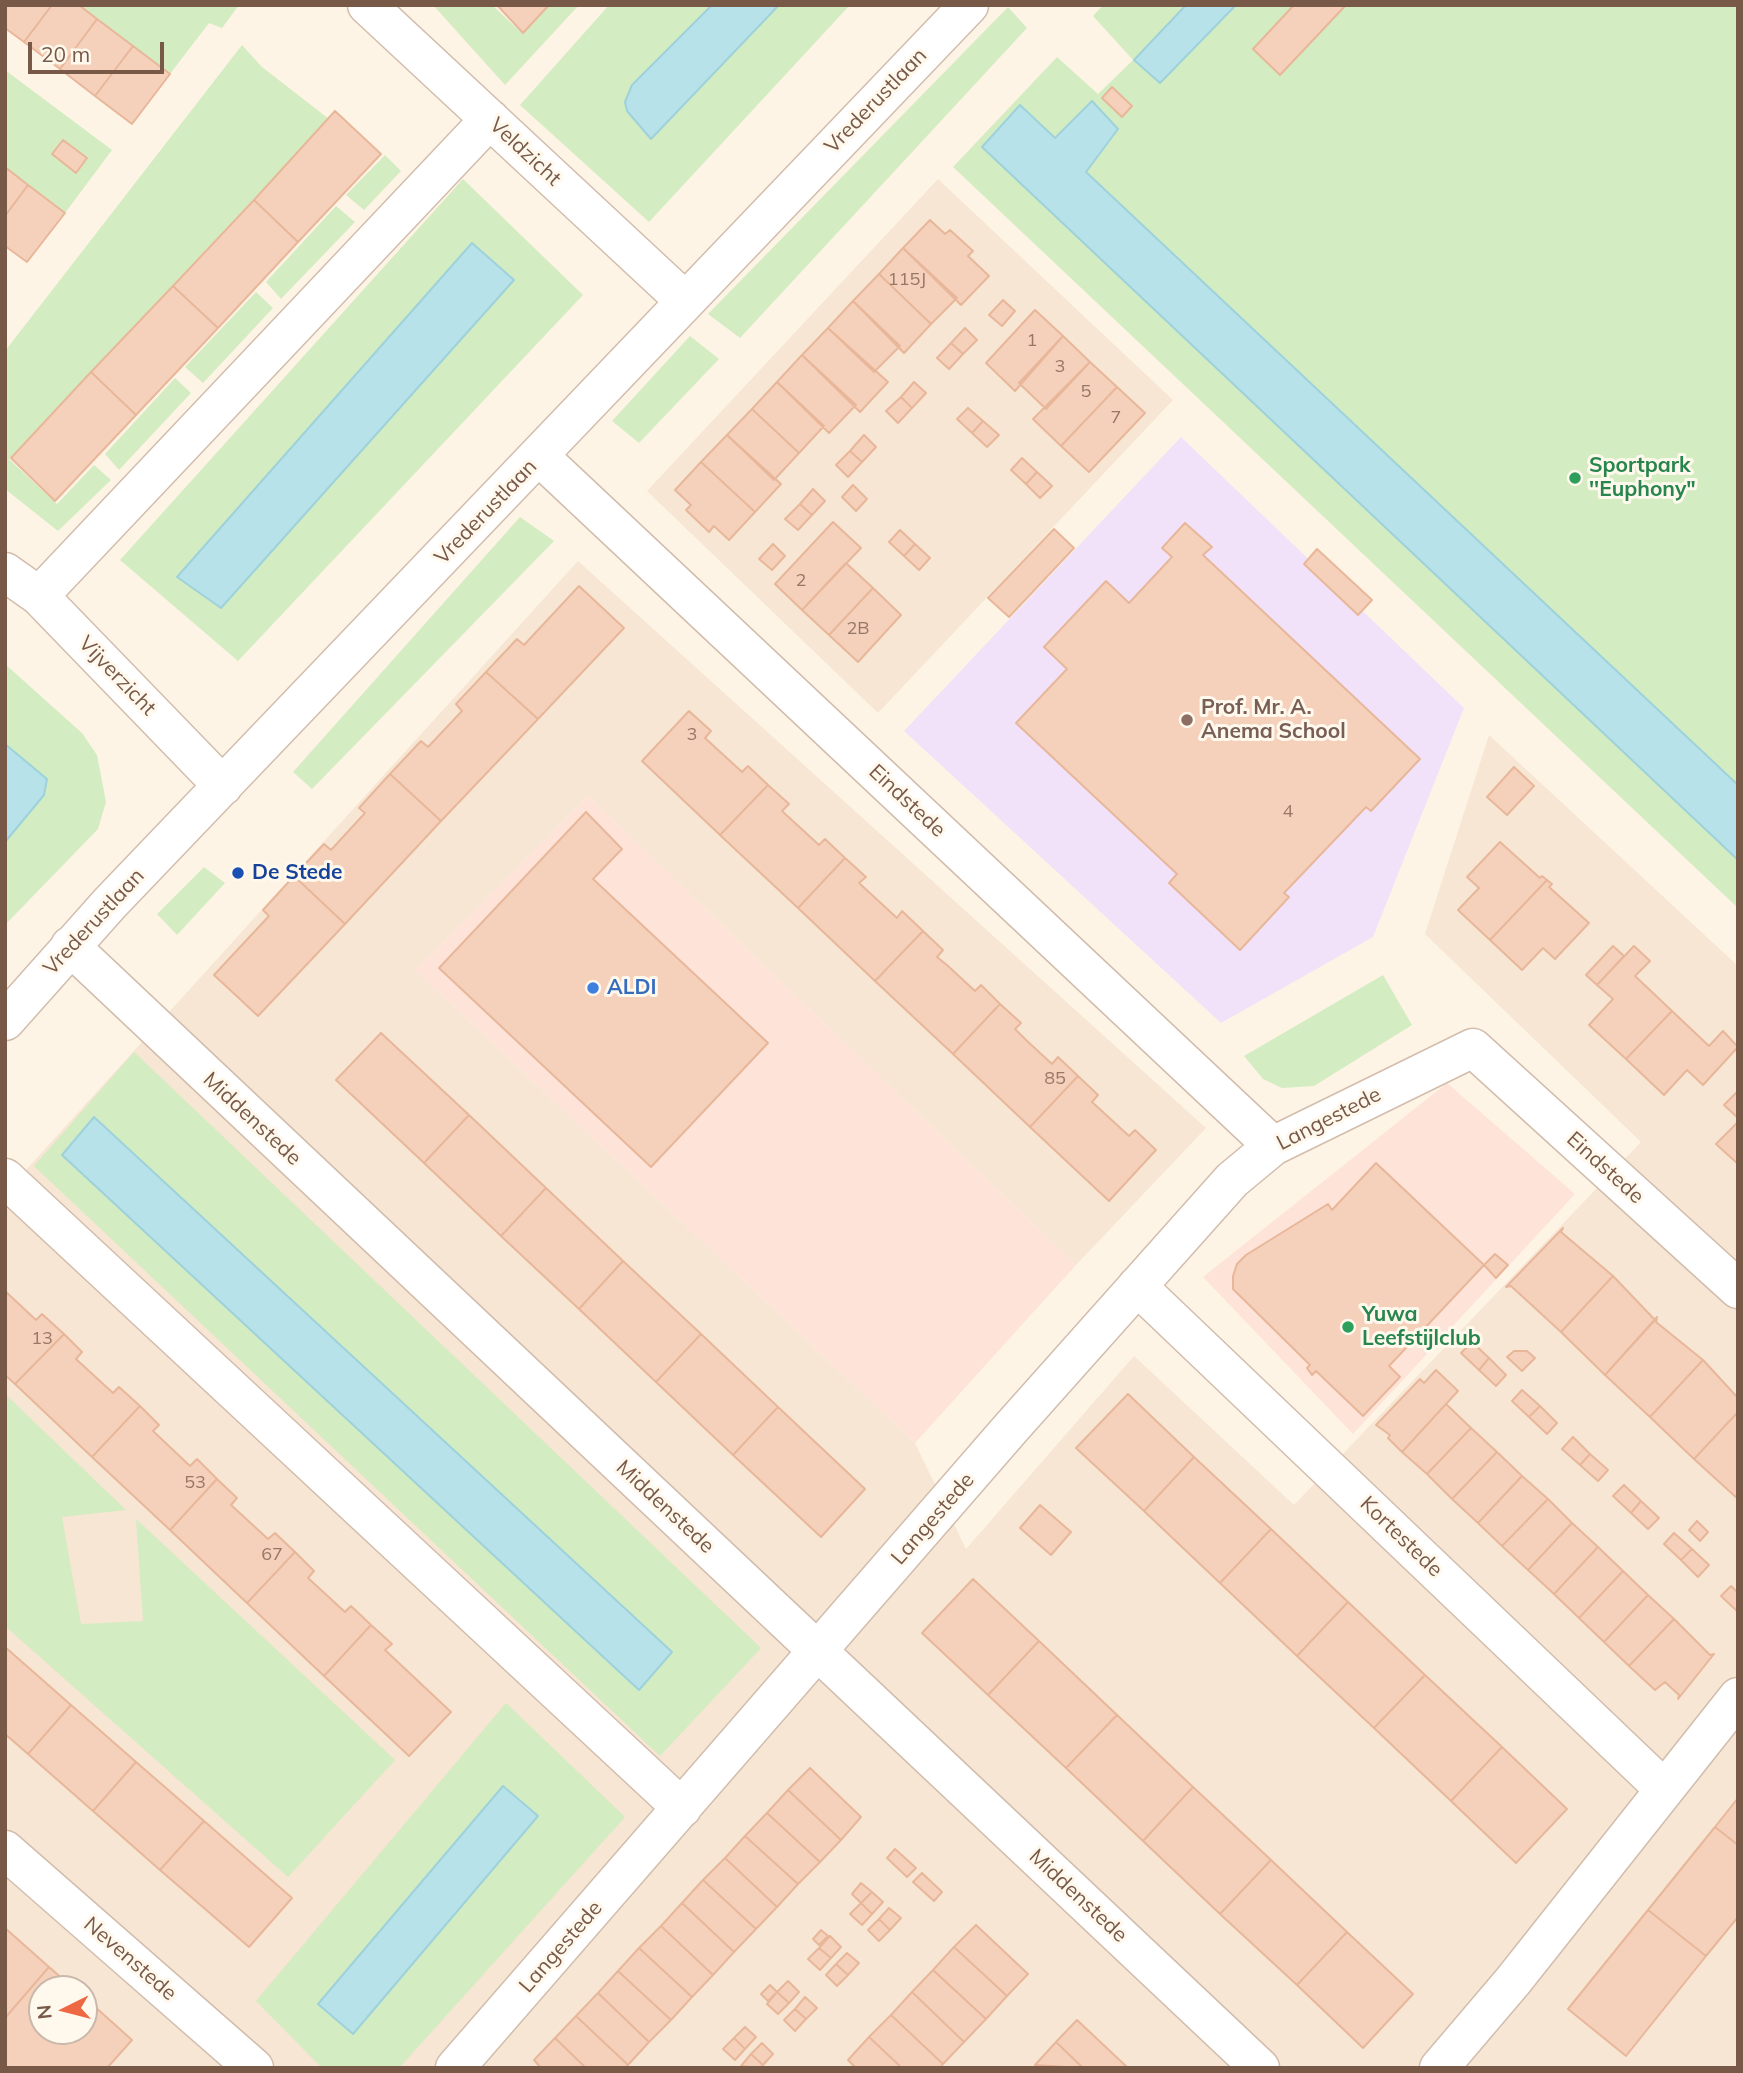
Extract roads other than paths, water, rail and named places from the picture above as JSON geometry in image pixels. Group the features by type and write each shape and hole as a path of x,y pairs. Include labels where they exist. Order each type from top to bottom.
{"street":[{"name":"Veldzicht","path":"367,5 684,300"},
{"name":"Vrederustlaan","path":"5,1021 70,946 540,457 684,300 969,5"},
{"path":"39,596 490,119"},
{"name":"Eindstede","path":"540,457 1273,1146"},
{"name":"Vijverzicht","path":"5,572 39,596 223,786"},
{"name":"Middenstede","path":"70,946 1260,2068"},
{"name":"Eindstede","path":"1473,1048 1738,1289"},
{"name":"Langestede","path":"455,2068 1233,1180 1273,1146 1473,1048"},
{"path":"5,1178 682,1808"},
{"name":"Kortestede","path":"1138,1286 1664,1789"},
{"path":"1439,2068 1513,1981 1738,1697"},
{"name":"Nevenstede","path":"5,1850 254,2068"}],"water":[{"path":"712,5 779,5 651,139 627,111 625,102 632,85"},
{"path":"1186,5 1236,5 1160,83 1134,60"},
{"path":"1092,101 1118,129 1086,172 1738,785 1738,860 982,147 1020,105 1055,138"},
{"path":"472,243 514,280 221,608 177,577"},
{"path":"5,744 47,779 44,795 5,842"},
{"path":"94,1117 672,1652 639,1690 62,1155"},
{"path":"503,1786 538,1816 353,2034 318,2004"}],"place":[{"name":"Sportpark ''Euphony\"","path":"1575,478"},
{"name":"Prof. Mr. A. Anema School","path":"1187,720"},
{"name":"De Stede","path":"238,873"},
{"name":"ALDI","path":"593,988"},
{"name":"Yuwa Leefstijlclub","path":"1348,1327"}]}
